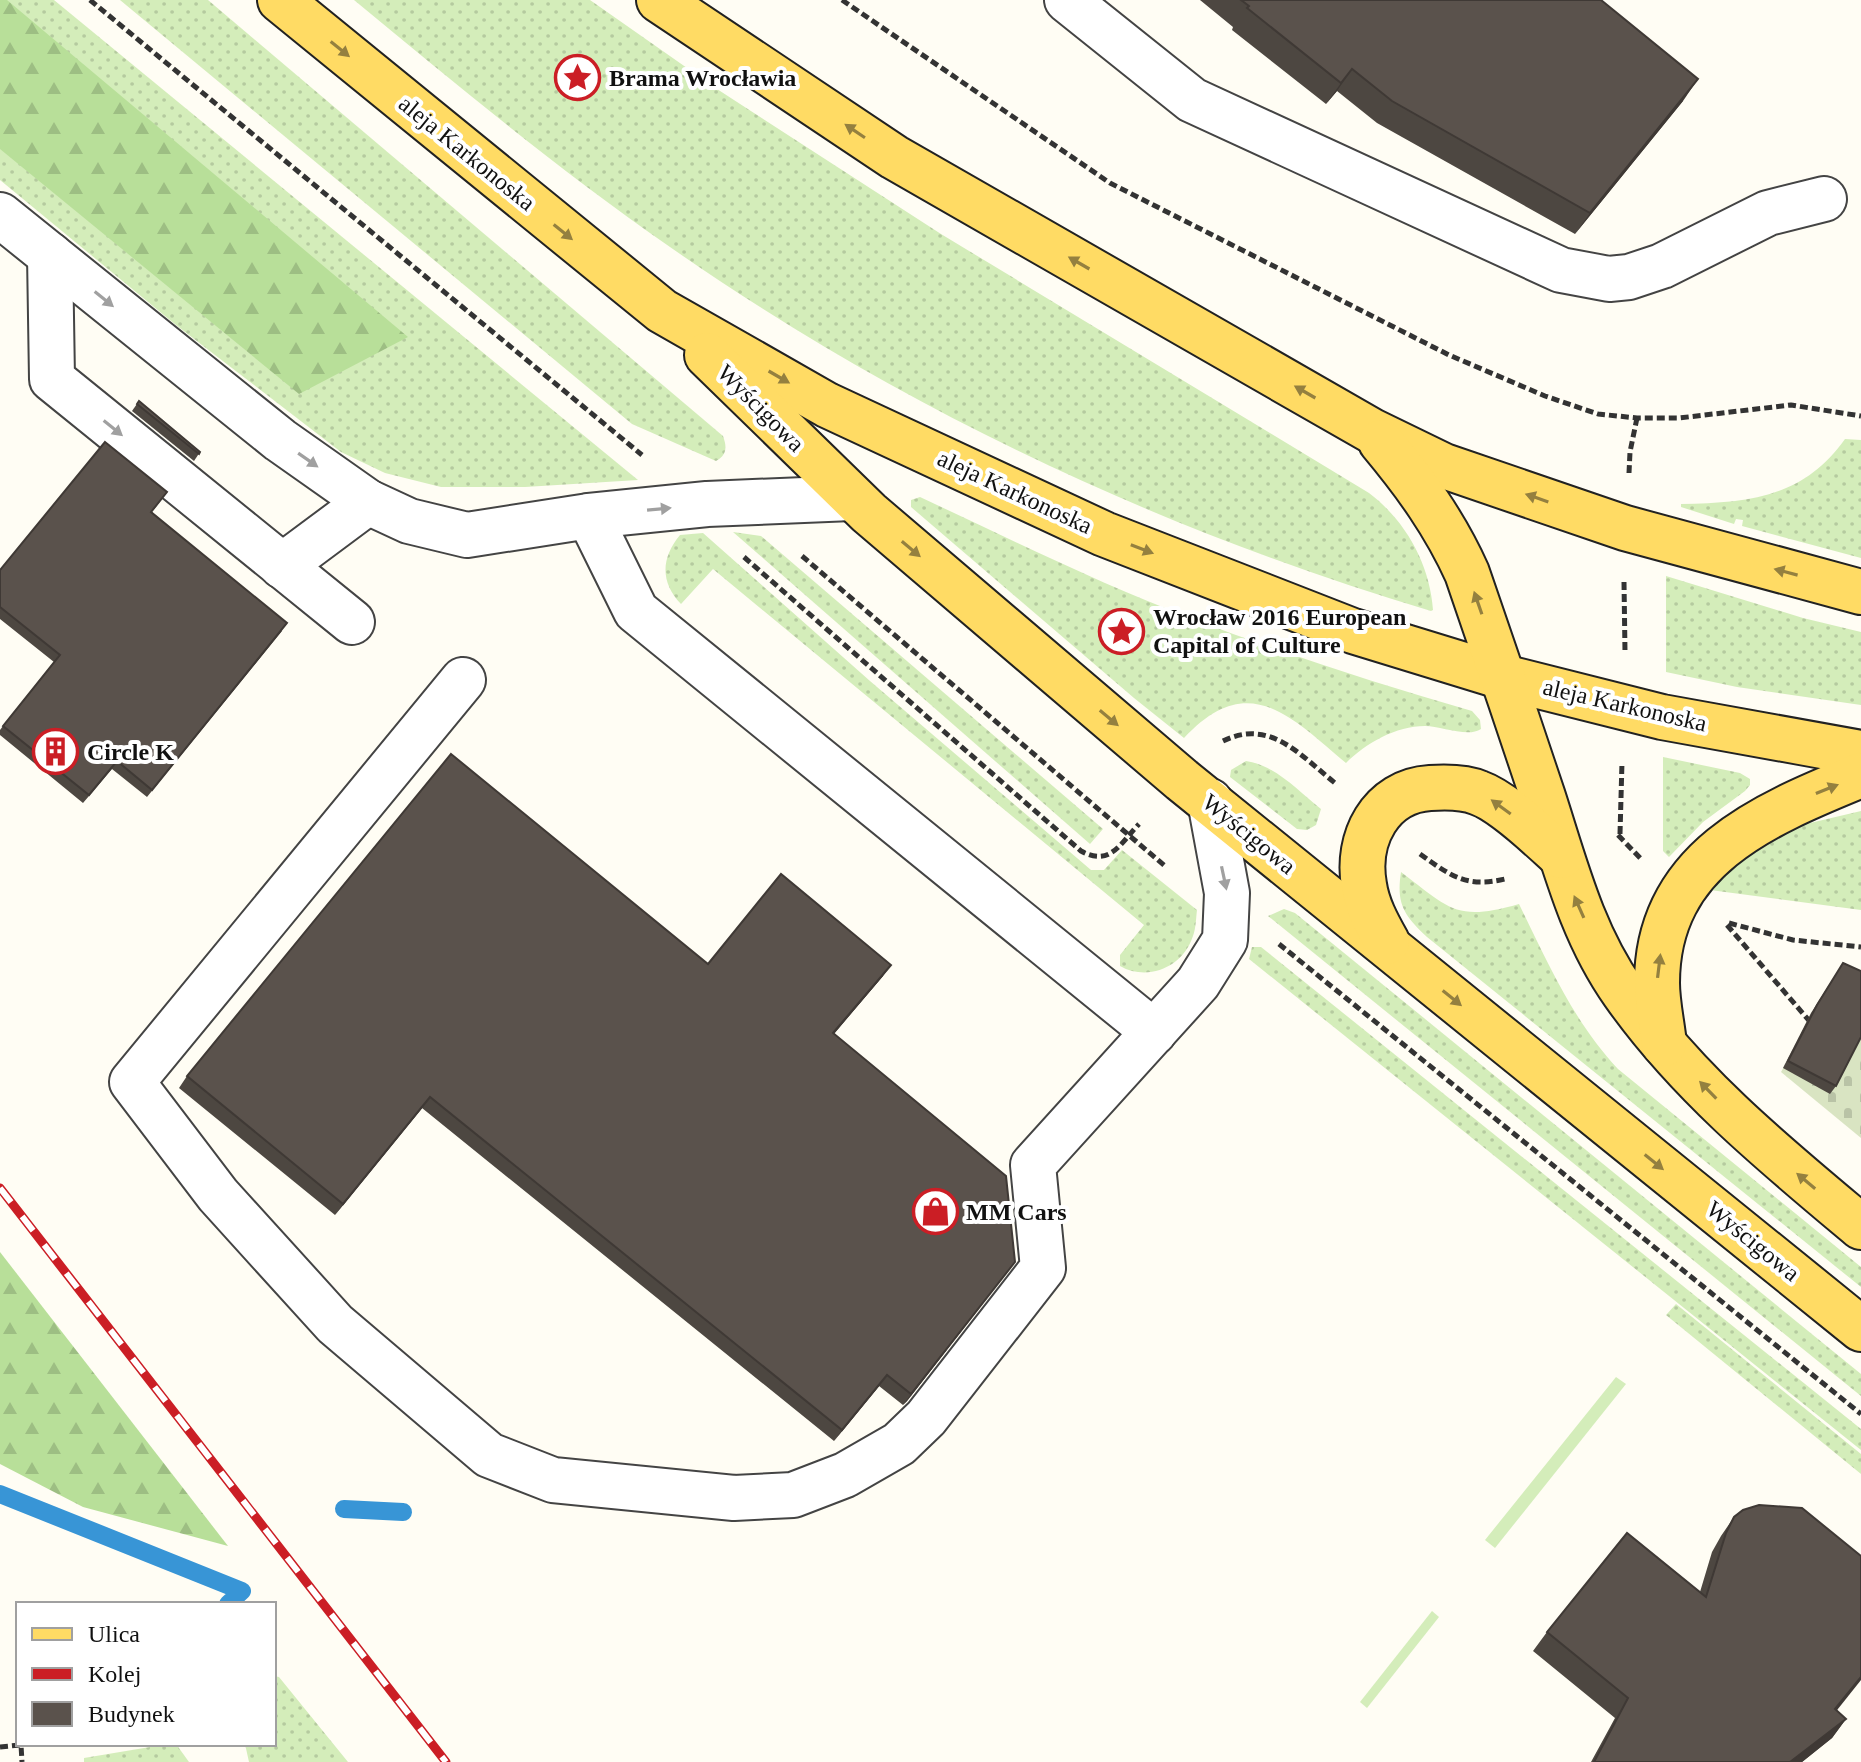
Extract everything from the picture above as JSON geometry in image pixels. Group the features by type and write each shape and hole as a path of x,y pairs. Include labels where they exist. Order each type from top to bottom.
{"main road":[{"name":"aleja Karkonoska","path":"280,0 662,311 827,405 1104,534 1353,631 1503,677 1662,717 1861,753"},
{"path":"659,0 894,157 1372,431 1444,466 1625,528 1861,592"},
{"name":"Wyścigowa","path":"662,311 852,498 1210,801 1861,1329"},
{"path":"1372,431 1432,506 1451,537 1467,573 1503,677 1569,884 1597,947 1623,992 1664,1044 1752,1135 1861,1227"},
{"path":"1664,1044 1657,982 1663,938 1679,893 1709,858 1753,825 1796,802 1861,775"},
{"path":"1391,949 1372,913 1362,871 1364,843 1376,818 1398,797 1422,789 1444,787 1479,792 1561,856"}],"lane":[{"path":"1067,0 1192,100 1561,270 1609,279 1629,277 1662,266 1768,213 1824,199"},
{"path":"0,215 280,440 368,502 409,521 467,535 589,516 707,504 852,498"},
{"path":"50,255 52,379 352,622"},
{"path":"282,566 368,502"},
{"path":"589,516 636,611 1154,1032"},
{"path":"463,680 132,1082 218,1195 335,1324 489,1455 553,1480 734,1498 793,1495 845,1475 899,1444 926,1418 1043,1268 1033,1165 1198,983 1225,940 1227,893 1210,801"}],"path":[{"path":"90,0 650,461"},
{"path":"842,0 1110,183 1449,355 1545,396 1598,414 1637,418 1679,418 1791,405 1861,416"},
{"path":"1630,452 1637,418"},
{"path":"707,504 726,542 1081,851 1093,857 1108,856 1139,824"},
{"path":"796,551 1128,835"},
{"path":"1624,576 1625,663"},
{"path":"1216,744 1236,735 1255,732 1268,736 1284,743 1336,784"},
{"path":"1623,749 1620,834 1649,867"},
{"path":"1606,839 1620,834"},
{"path":"1411,848 1462,881 1483,884 1510,878"},
{"path":"1813,1025 1724,921 1793,940 1861,947"},
{"path":"1275,941 1861,1414"}],"green space":[{"path":"0,0 54,0 638,480 525,487 441,487 385,473 341,452 176,325 0,180"},
{"path":"0,0 7,0 408,337 299,394 0,149"},
{"path":"120,0 208,0 723,436 725,447 722,456 716,461 632,424"},
{"path":"354,0 590,0 717,89 941,234 1369,493 1394,516 1413,544 1427,576 1433,610 1330,579 1132,503 941,412 849,361 758,306 629,218 509,127"},
{"path":"1845,439 1861,440 1861,558 1742,526 1743,520 1736,519 1734,524 1681,507 1681,504 1751,499 1792,485 1829,459"},
{"path":"920,497 1089,576 1193,619 1332,668 1472,711 1480,720 1481,729 1462,732 1425,726 1403,729 1372,743 1346,763 1287,716 1249,703 1228,706 1207,717 1184,738 911,507 911,500"},
{"path":"733,532 761,536 1103,829 1090,844"},
{"path":"703,533 1091,870 1104,870 1122,850 1197,910 1193,936 1181,956 1153,972 1131,971 1120,966 1120,955 1144,925 713,569 681,604 666,579 666,561 680,535"},
{"path":"1666,576 1803,618 1861,632 1861,705 1737,687 1666,672"},
{"path":"1663,757 1740,773 1750,779 1745,791 1703,822 1669,857 1663,851"},
{"path":"1246,761 1276,773 1321,809 1316,825 1307,830 1297,829 1230,777 1231,770"},
{"path":"1861,811 1861,910 1710,890 1749,852 1793,827"},
{"path":"1401,872 1455,909 1481,912 1519,904 1575,1011 1618,1069 1861,1267 1861,1287 1427,937 1413,922 1401,901"},
{"path":"1284,909 1295,913 1861,1374 1861,1396 1268,916"},
{"path":"1252,947 1261,947 1861,1429 1861,1450 1249,959"},
{"path":"1838,971 1861,972 1861,1138 1781,1072"},
{"path":"0,1252 228,1546 83,1507 0,1464"},
{"path":"1676,1304 1861,1454 1861,1474 1666,1315"},
{"path":"1616,1377 1626,1384 1495,1548 1485,1540"},
{"path":"1432,1611 1439,1617 1367,1708 1360,1702"},
{"path":"276,1676 348,1762 249,1762 245,1746 276,1746"},
{"path":"156,1746 177,1746 189,1762 84,1762 84,1758"}],"building":[{"path":"1241,0 1601,0 1698,79 1590,213 1392,101 1352,69 1341,83"},
{"path":"139,401 200,452 199,454 137,404"},
{"path":"105,442 167,492 151,512 287,623 152,790 117,761 89,795 3,726 60,655 0,607 0,570"},
{"path":"451,754 708,964 781,874 891,965 833,1033 1006,1176 1015,1262 911,1394 887,1375 842,1430 430,1097 343,1204 187,1076"},
{"path":"1843,963 1861,971 1861,1037 1836,1086 1788,1061"},
{"path":"1759,1505 1802,1508 1861,1556 1861,1677 1835,1709 1846,1719 1790,1762 1594,1762 1628,1698 1547,1632 1627,1533 1706,1597 1734,1517 1743,1510"}],"waterway":[{"path":"0,1494 242,1591 230,1602"},
{"path":"344,1509 403,1512"}],"railway":[{"path":"0,1188 446,1762"}],"place":[{"name":"Brama Wrocławia","path":"578,78"},
{"name":"Wrocław 2016 European Capital of Culture","path":"1122,631"},
{"name":"Circle K","path":"56,752"},
{"name":"MM Cars","path":"935,1212"}]}
